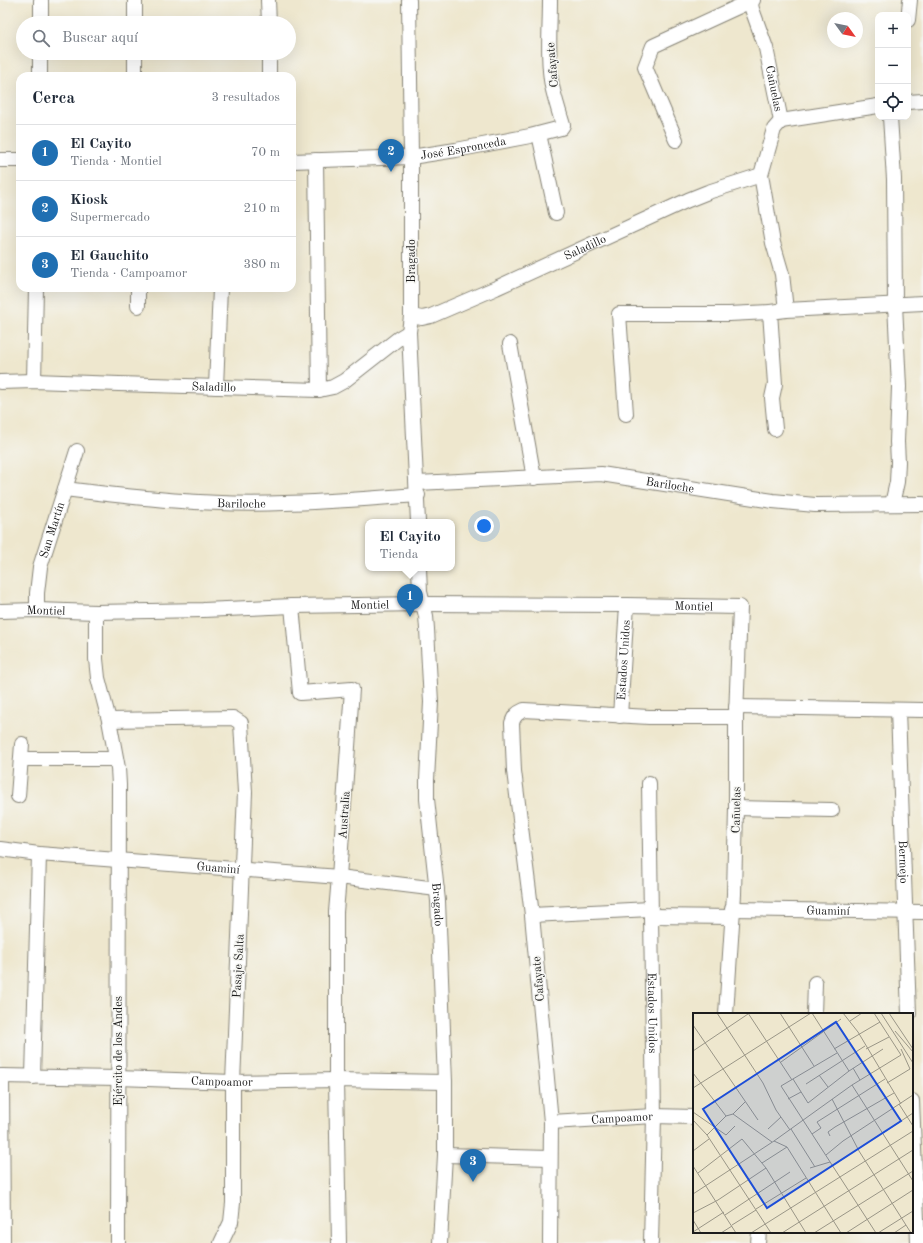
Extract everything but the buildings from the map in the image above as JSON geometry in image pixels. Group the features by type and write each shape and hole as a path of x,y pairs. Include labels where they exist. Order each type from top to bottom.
{"street":[{"path":"41,0 41,16"},
{"path":"135,0 135,16"},
{"path":"268,0 269,16"},
{"name":"Bragado","path":"409,0 411,157 409,332 418,519"},
{"name":"Cafayate","path":"550,0 549,38 551,77 563,125 561,128"},
{"path":"676,140 645,67 653,46 751,0"},
{"name":"Cañuelas","path":"751,0 766,48 781,121 774,129 761,175"},
{"path":"909,12 910,0"},
{"path":"40,60 40,72"},
{"path":"135,60 135,72"},
{"path":"269,60 269,72"},
{"path":"781,121 875,106"},
{"path":"890,120 894,179 899,387 897,482 892,504"},
{"name":"José Espronceda","path":"296,161 411,157 539,134 561,128"},
{"path":"539,134 556,213"},
{"path":"0,160 16,160"},
{"path":"316,160 319,390"},
{"path":"761,175 773,243 782,274 786,310"},
{"name":"Saladillo","path":"410,316 422,318 431,316 503,285 688,200 761,175"},
{"path":"34,382 36,292"},
{"path":"138,292 138,306"},
{"path":"216,387 220,292"},
{"path":"626,414 619,314 729,314 896,304 923,304"},
{"path":"770,312 775,384 772,398 775,429"},
{"name":"Saladillo","path":"0,382 319,390 333,387 344,381 399,338 409,332"},
{"path":"510,344 534,478"},
{"name":"San Martín","path":"38,610 37,593 40,567 77,451"},
{"name":"Bariloche","path":"65,489 177,501 283,503 534,478 601,474 794,503 838,505 923,504"},
{"name":"Bragado","path":"420,571 420,592 427,629 431,702 427,799 437,889 445,1082 445,1155 440,1243"},
{"name":"Montiel","path":"0,611 38,610 96,612 203,610 292,606 423,604 740,607"},
{"name":"Estados Unidos","path":"620,716 627,605"},
{"name":"Australia","path":"292,606 300,693 352,689 336,912 336,1080 339,1243"},
{"name":"Cañuelas","path":"726,1013 734,894 736,712 740,607"},
{"name":"Ejército de los Andes","path":"96,612 96,659 98,678 109,720 118,768 119,785 118,1243"},
{"name":"Cafayate","path":"550,1243 551,1122 532,915 514,771 512,724 514,717 524,710 620,716"},
{"name":"Bermejo","path":"898,710 909,1013"},
{"path":"620,716 649,717 736,712 923,710"},
{"name":"Pasaje Salta","path":"109,720 233,718 241,723 245,792 243,870 233,1082 233,1203 231,1222 221,1243"},
{"path":"18,796 22,744"},
{"path":"21,759 116,759"},
{"name":"Estados Unidos","path":"649,783 654,1116 651,1243"},
{"path":"736,808 832,810"},
{"name":"Guaminí","path":"0,849 39,854 339,877 437,889"},
{"path":"33,1077 39,854"},
{"name":"Guaminí","path":"532,915 651,912 923,912"},
{"path":"814,1013 815,983"},
{"path":"1,1076 3,1243"},
{"name":"Campoamor","path":"1,1076 233,1082 336,1080 445,1082"},
{"name":"Campoamor","path":"551,1122 654,1116 693,1117"},
{"path":"913,1136 918,1243"},
{"path":"445,1155 550,1158"},
{"path":"758,1243 759,1233"}],"place":[{"name":"Kiosk","path":"391,172"},
{"name":"El Cayito","path":"410,617"},
{"name":"El Gauchito","path":"473,1182"}]}
